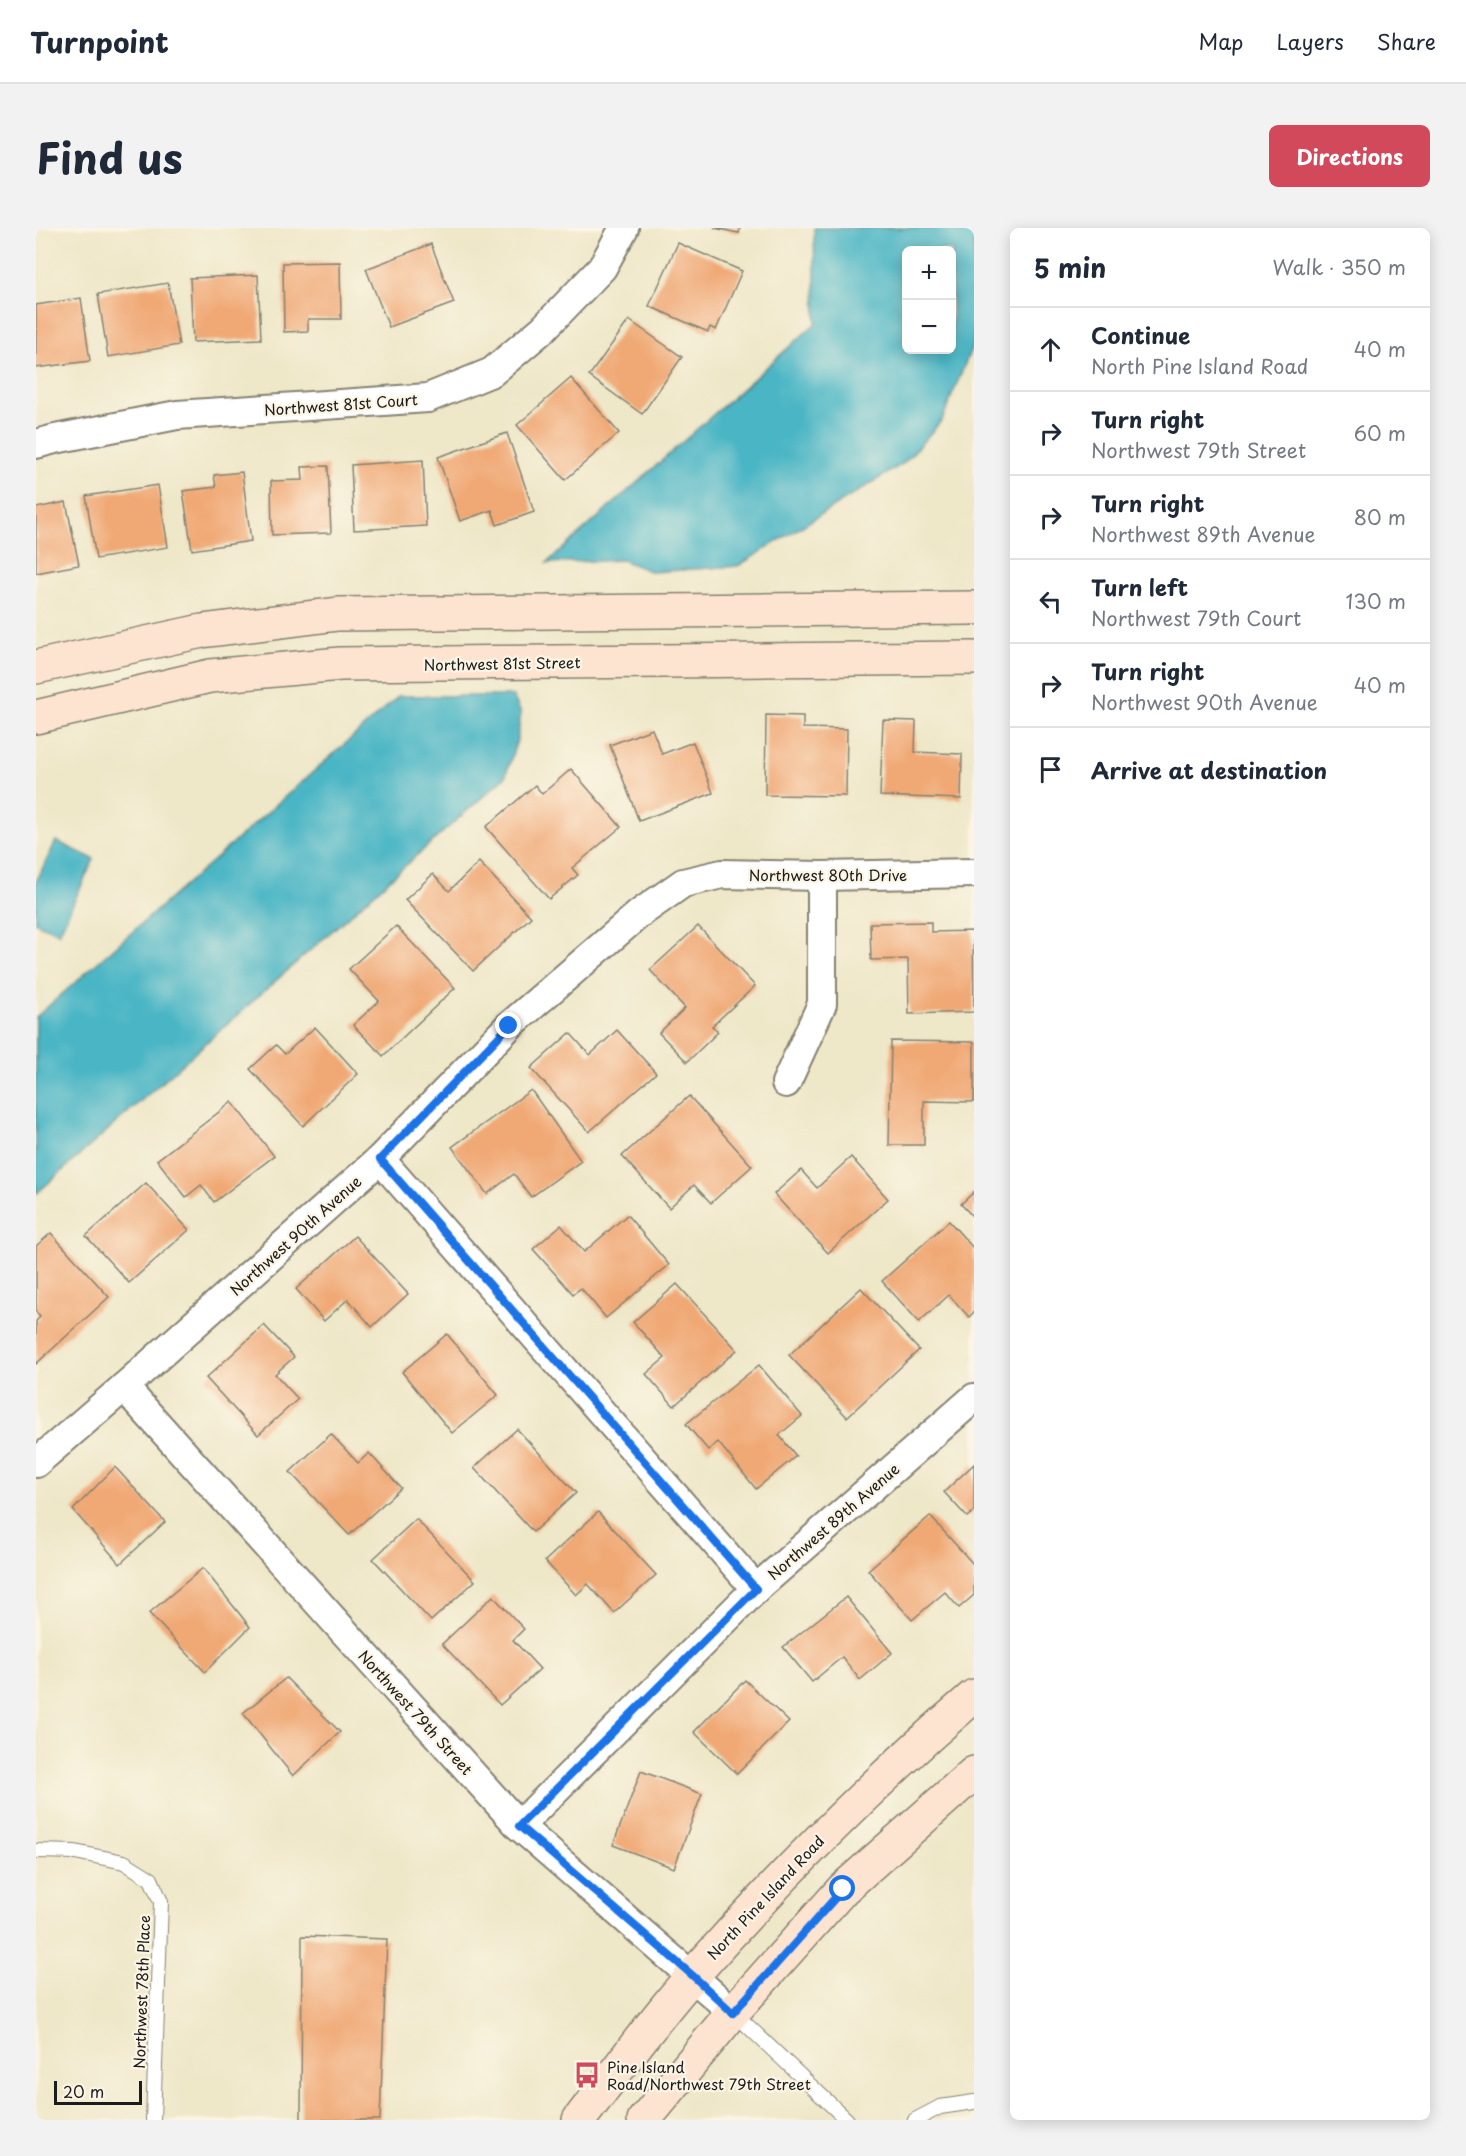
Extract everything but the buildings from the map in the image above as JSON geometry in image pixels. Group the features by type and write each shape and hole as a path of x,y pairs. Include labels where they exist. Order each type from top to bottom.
{"street":[{"name":"Northwest 81st Court","path":"36,444 177,415 428,398 492,372 543,329 602,268 624,228"},
{"path":"36,667 202,631 338,614 974,608"},
{"name":"Northwest 81st Street","path":"36,717 210,676 340,664 974,658"},
{"name":"Northwest 80th Drive","path":"684,883 722,874 822,876 974,873"},
{"path":"786,1083 822,1004 822,876"},
{"name":"Northwest 90th Avenue","path":"36,1463 380,1159 509,1026 639,914 684,883"},
{"path":"380,1159 756,1589"},
{"name":"Northwest 79th Street","path":"124,1387 519,1826 733,2013"},
{"name":"Northwest 89th Avenue","path":"519,1826 756,1589 974,1398"},
{"name":"North Pine Island Road","path":"579,2120 692,1975 806,1851 928,1735 974,1696"},
{"path":"644,2120 733,2013 843,1889 974,1773"}],"lane":[{"name":"Northwest 78th Place","path":"36,1851 75,1852 124,1862 151,1879 160,1902 153,2120"},
{"path":"733,2013 847,2120"},
{"path":"915,2120 940,2107 974,2102"}],"water":[{"path":"814,228 974,228 974,337 971,349 942,420 904,463 738,566 652,572 622,560 547,563 816,323"},
{"path":"399,696 513,696 521,713 517,740 505,777 36,1194 36,1017"},
{"path":"56,841 94,859 59,933 36,923 36,882"}],"place":[{"name":"Pine Island Road/Northwest 79th Street","path":"587,2075"}],"route":[{"path":"509,1026 380,1159 756,1589 519,1826 733,2013 843,1889"}]}
